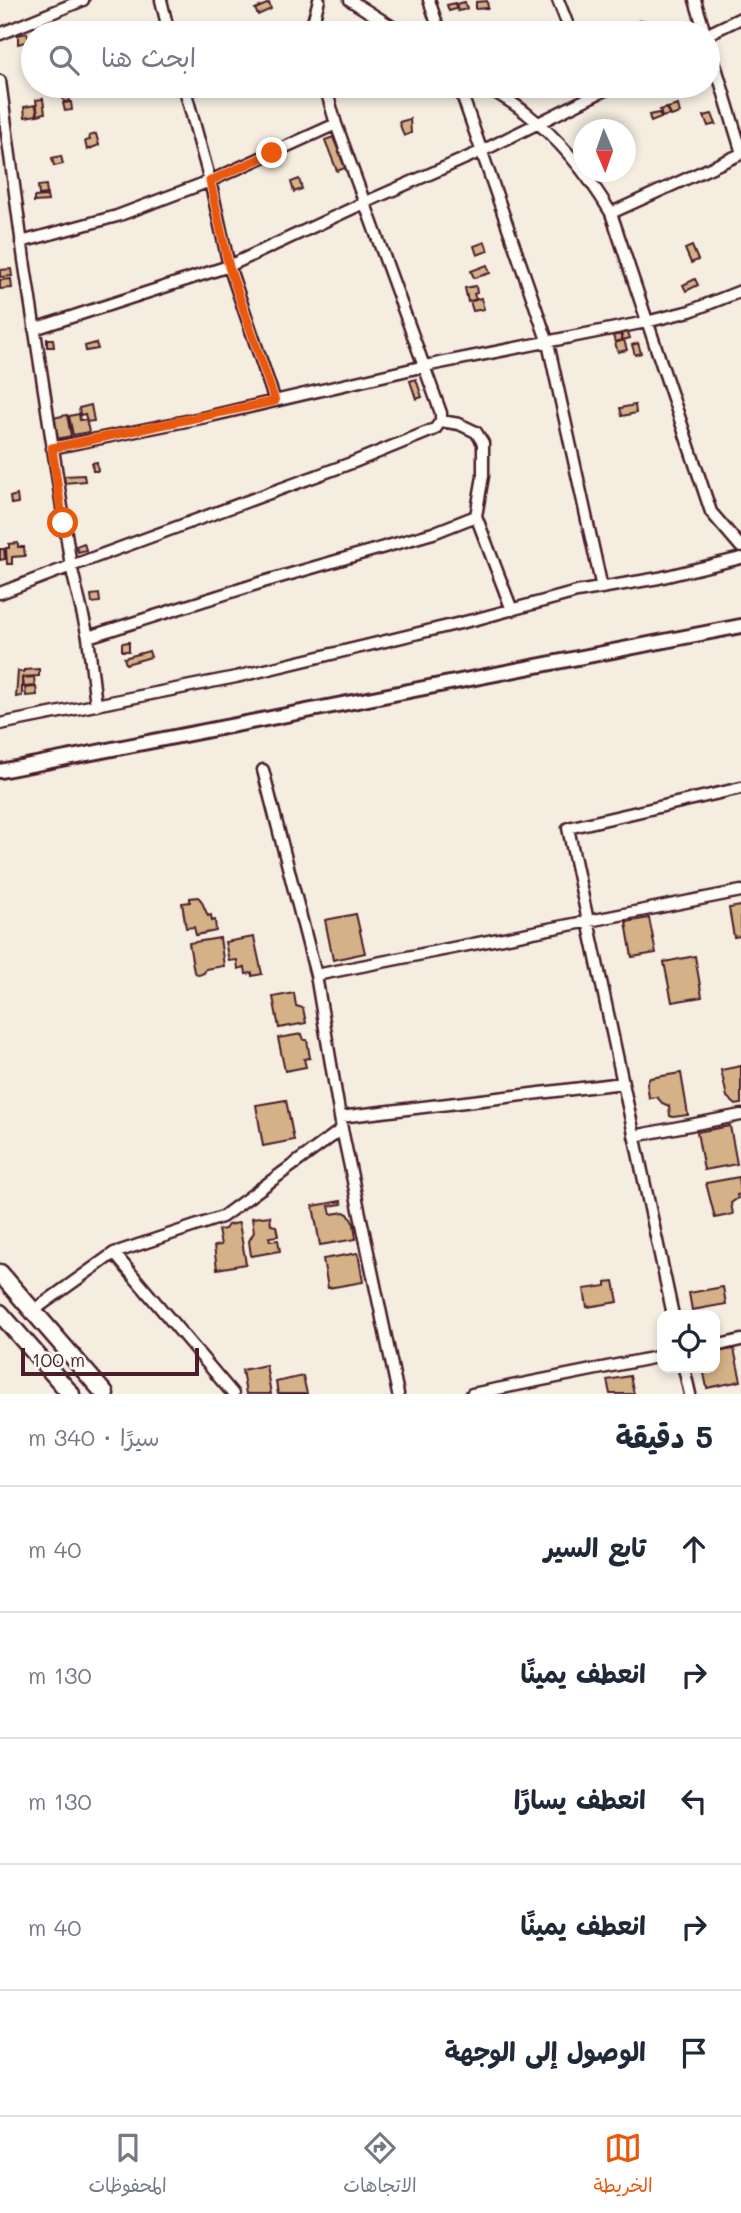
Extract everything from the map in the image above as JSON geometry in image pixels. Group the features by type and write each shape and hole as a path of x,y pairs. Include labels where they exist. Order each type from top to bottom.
{"main road":[{"path":"0,1273 105,1394"},
{"path":"0,1313 71,1394"}],"street":[{"path":"32,21 83,0"},
{"path":"161,0 167,21"},
{"path":"313,21 319,0"},
{"path":"350,0 383,21"},
{"path":"429,0 436,21"},
{"path":"558,0 566,21"},
{"path":"695,0 702,21"},
{"path":"720,28 741,18"},
{"path":"0,34 21,25"},
{"path":"0,81 52,448 71,566 88,637 96,705"},
{"path":"611,212 741,152 720,81"},
{"path":"187,98 210,181 229,267 275,401"},
{"path":"0,593 354,462 435,429 441,421 441,413 425,366 328,98"},
{"path":"463,98 548,343 602,587"},
{"path":"504,98 538,124 594,184 611,212 711,512 741,547"},
{"path":"34,329 229,267 591,98"},
{"path":"22,242 117,216 210,181 336,124"},
{"path":"0,163 13,166"},
{"path":"52,448 425,366 646,322 690,311 741,291"},
{"path":"441,421 458,424 476,432 483,443 484,476 476,516 512,610"},
{"path":"88,637 263,582 433,533 476,516"},
{"path":"0,724 249,675 576,592 659,579 741,558"},
{"path":"0,771 741,626"},
{"path":"263,770 316,975 342,1129 398,1394"},
{"path":"672,1310 568,828 741,788"},
{"path":"316,975 741,891"},
{"path":"340,1117 623,1083"},
{"path":"634,1136 741,1115"},
{"path":"33,1311 114,1253 222,1217 342,1129"},
{"path":"114,1253 233,1394"},
{"path":"720,1345 741,1340"},
{"path":"472,1394 657,1357"},
{"path":"685,1373 690,1394"}],"building":[{"path":"487,1 488,8 476,9 476,2"},
{"path":"465,2 467,9 458,11 456,4"},
{"path":"269,3 271,9 258,15 255,9"},
{"path":"455,3 456,9 449,11 447,5"},
{"path":"43,99 45,113 38,115 36,100"},
{"path":"71,102 72,110 65,111 63,103"},
{"path":"36,105 37,115 25,117 24,107"},
{"path":"678,105 680,113 671,116 668,108"},
{"path":"667,108 669,115 662,117 660,110"},
{"path":"659,113 661,118 651,122 649,115"},
{"path":"712,114 716,124 708,126 704,116"},
{"path":"410,119 411,133 404,136 399,122"},
{"path":"96,134 99,145 87,150 85,141"},
{"path":"333,137 345,168 337,171 325,140"},
{"path":"61,156 63,164 54,166 52,158"},
{"path":"299,179 302,189 294,192 291,182"},
{"path":"46,185 47,194 39,195 38,186"},
{"path":"47,196 48,201 34,202 34,197"},
{"path":"485,242 488,251 477,255 474,246"},
{"path":"692,246 698,260 691,263 685,249"},
{"path":"487,265 490,273 474,278 471,271"},
{"path":"11,269 12,276 0,277 0,270"},
{"path":"11,279 12,288 0,289 0,280"},
{"path":"695,279 698,285 686,291 683,285"},
{"path":"476,286 476,300 468,302 465,288"},
{"path":"481,298 484,309 473,311 470,301"},
{"path":"628,332 630,338 623,340 621,333"},
{"path":"620,334 622,340 615,342 613,336"},
{"path":"47,339 53,339 54,347 47,347"},
{"path":"624,340 627,350 618,352 615,343"},
{"path":"96,343 98,349 86,351 85,346"},
{"path":"638,343 641,353 635,355 632,345"},
{"path":"416,379 422,397 416,399 410,381"},
{"path":"91,405 94,421 87,422 85,414 80,415 79,408"},
{"path":"635,405 636,413 622,416 620,408"},
{"path":"79,414 80,420 86,419 89,432 73,435 69,416"},
{"path":"67,415 71,436 57,439 53,418"},
{"path":"97,462 98,471 93,471 92,463"},
{"path":"84,475 85,481 65,483 64,476"},
{"path":"17,495 18,503 11,504 10,497"},
{"path":"18,543 18,547 24,547 25,556 12,557 12,564 7,564 6,548 9,548 9,544"},
{"path":"84,543 86,550 78,552 76,546"},
{"path":"0,549 4,549 5,559 0,560"},
{"path":"99,594 100,602 92,603 91,595"},
{"path":"129,642 129,651 122,651 122,643"},
{"path":"149,651 151,657 126,664 124,658"},
{"path":"39,669 39,676 22,677 22,696 16,697 18,671"},
{"path":"34,677 35,686 24,687 23,678"},
{"path":"36,687 37,695 26,696 25,688"},
{"path":"198,897 208,916 211,915 212,921 215,920 216,931 196,935 194,927 186,928 182,903"},
{"path":"741,906 741,936 734,937 729,908"},
{"path":"356,914 365,953 333,960 325,920"},
{"path":"649,918 656,953 632,957 626,922"},
{"path":"254,937 262,974 252,976 252,973 246,974 245,967 238,969 237,960 229,961 225,942"},
{"path":"220,938 224,966 206,969 199,975 194,972 189,943"},
{"path":"695,956 702,997 672,1002 664,962"},
{"path":"294,993 296,1006 303,1008 306,1023 279,1028 273,997"},
{"path":"302,1034 304,1040 307,1040 310,1058 304,1059 306,1067 285,1071 278,1038"},
{"path":"741,1066 741,1104 736,1105 727,1097 721,1070"},
{"path":"681,1073 688,1115 673,1117 670,1116 669,1106 657,1097 649,1098 647,1083 650,1078"},
{"path":"286,1100 294,1140 263,1146 256,1105"},
{"path":"730,1126 737,1164 704,1170 697,1132"},
{"path":"739,1177 741,1194 731,1203 733,1214 715,1218 706,1183"},
{"path":"341,1201 342,1204 329,1206 331,1214 348,1214 354,1224 356,1239 320,1245 313,1206"},
{"path":"270,1216 271,1225 276,1226 278,1236 269,1237 270,1241 278,1240 280,1251 251,1256 249,1241 254,1232 252,1218"},
{"path":"239,1223 246,1264 217,1269 214,1246 221,1245 218,1230"},
{"path":"358,1253 363,1282 328,1288 323,1259"},
{"path":"614,1281 618,1302 587,1307 584,1289 606,1286 606,1282"},
{"path":"723,1287 726,1304 692,1310 689,1293"},
{"path":"734,1349 741,1381 707,1388 704,1373 720,1373 720,1351"},
{"path":"266,1365 271,1394 246,1394 242,1370"},
{"path":"303,1376 307,1394 278,1394 276,1382"},
{"path":"630,1376 634,1394 610,1394 607,1380"}],"route":[{"path":"63,523 52,448 275,401 229,267 210,181 272,153"}]}
